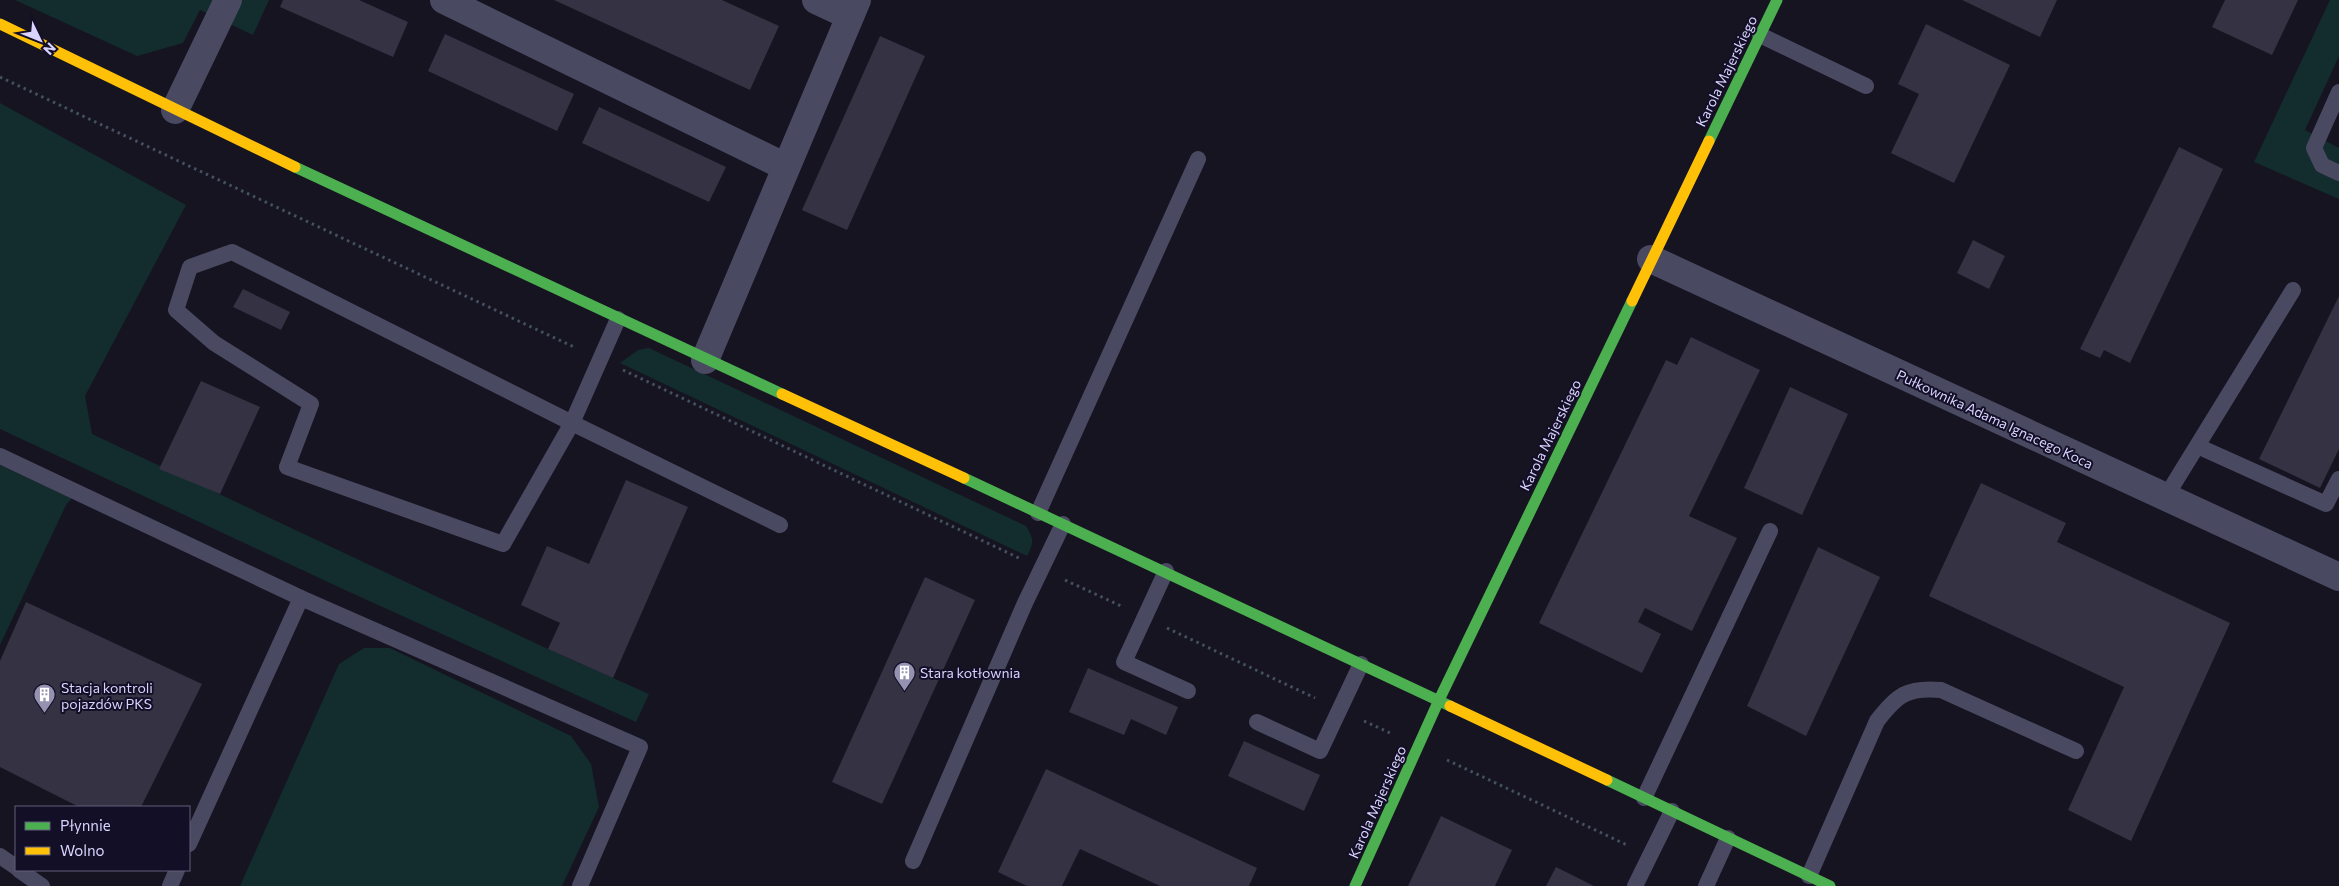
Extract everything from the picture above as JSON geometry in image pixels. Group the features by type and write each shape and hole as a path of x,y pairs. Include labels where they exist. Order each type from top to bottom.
{"street":[{"path":"175,110 228,0"},
{"path":"444,0 786,167"},
{"path":"705,360 854,8 816,0"},
{"name":"Karola Majerskiego","path":"1355,886 1418,746 1777,0"},
{"path":"0,24 175,110 705,360 1166,571 1830,886"},
{"name":"Pułkownika Adama Ignacego Koca","path":"1652,259 2339,577"}],"lane":[{"path":"1760,35 1866,86"},
{"path":"2339,92 2314,148 2322,165 2339,173"},
{"path":"1038,513 1198,159"},
{"path":"618,319 572,423 503,544 287,467 311,404 214,343 176,310 190,266 232,252 572,423 780,525"},
{"path":"2165,498 2293,290"},
{"path":"2199,445 2204,449 2326,504 2339,478"},
{"path":"0,456 301,598 640,747 580,886"},
{"path":"913,861 1063,524"},
{"path":"1644,798 1770,531"},
{"path":"1166,571 1124,662 1188,691"},
{"path":"190,842 301,598"},
{"path":"1257,722 1320,751 1361,664"},
{"path":"1809,876 1877,721 1891,703 1905,692 1924,688 1941,690 2076,751"},
{"path":"1635,886 1672,811"},
{"path":"1706,886 1728,838"},
{"path":"0,856 15,867"},
{"path":"21,871 42,886"},
{"path":"170,886 177,871"}],"path":[{"path":"0,77 1650,856"}],"green space":[{"path":"15,0 269,0 253,35 200,10 183,43 137,56"},
{"path":"2330,0 2339,0 2339,56 2305,130 2339,148 2339,199 2254,162"},
{"path":"0,103 186,205 85,396 92,434 548,649 649,694 636,722 345,590 0,429"},
{"path":"649,348 1026,526 1031,534 1032,541 1027,556 620,363 638,350"},
{"path":"0,465 72,498 66,505 0,645"},
{"path":"364,648 390,648 571,736 591,764 599,807 562,886 240,886 339,664"}],"building":[{"path":"283,0 359,0 408,22 393,57 280,7"},
{"path":"554,0 722,0 779,26 750,90"},
{"path":"1962,0 2057,0 2040,37"},
{"path":"2225,0 2298,0 2272,55 2212,27"},
{"path":"1926,24 2010,65 1954,183 1891,153 1919,94 1898,84"},
{"path":"445,34 574,94 557,131 428,71"},
{"path":"880,36 925,56 847,230 802,210"},
{"path":"599,107 726,167 709,202 582,143"},
{"path":"2179,147 2223,169 2130,363 2104,350 2100,358 2080,349"},
{"path":"1973,240 2005,256 1989,289 1957,273"},
{"path":"243,289 290,312 281,330 233,307"},
{"path":"2339,296 2339,449 2320,488 2259,459"},
{"path":"1691,337 1760,370 1689,516 1737,538 1692,631 1645,608 1638,622 1661,634 1642,673 1539,623 1666,360 1677,365"},
{"path":"201,381 260,407 220,494 159,469"},
{"path":"1790,387 1848,414 1802,515 1744,488"},
{"path":"626,480 688,507 613,678 548,649 560,623 521,605 547,546 589,564"},
{"path":"1981,483 2066,523 2057,542 2230,623 2131,841 2068,810 2124,687 1929,596"},
{"path":"1818,547 1880,577 1806,736 1747,706"},
{"name":"Stara kotłownia","path":"925,577 975,600 882,804 832,782"},
{"path":"26,602 202,684 141,806 77,806 0,767 0,661"},
{"path":"1088,668 1178,707 1166,735 1131,719 1124,735 1069,712"},
{"path":"1244,741 1320,775 1304,811 1228,776"},
{"path":"1046,769 1257,868 1249,886 1160,886 1080,849 1062,886 1027,886 998,872"},
{"path":"1441,816 1512,850 1495,886 1408,886"},
{"path":"1556,867 1594,886 1546,886"}],"traffic: fast":[{"path":"1709,141 1777,0"},
{"path":"295,167 782,394"},
{"path":"1355,886 1439,700 1632,301"},
{"path":"964,478 1450,706"},
{"path":"1607,780 1830,886"}],"traffic: slow":[{"path":"0,24 295,167"},
{"path":"1632,301 1709,141"},
{"path":"782,394 964,478"},
{"path":"1450,706 1607,780"}],"place":[{"name":"Stara kotłownia","path":"904,691"},
{"name":"Stacja kontroli pojazdów PKS","path":"45,714"}]}
